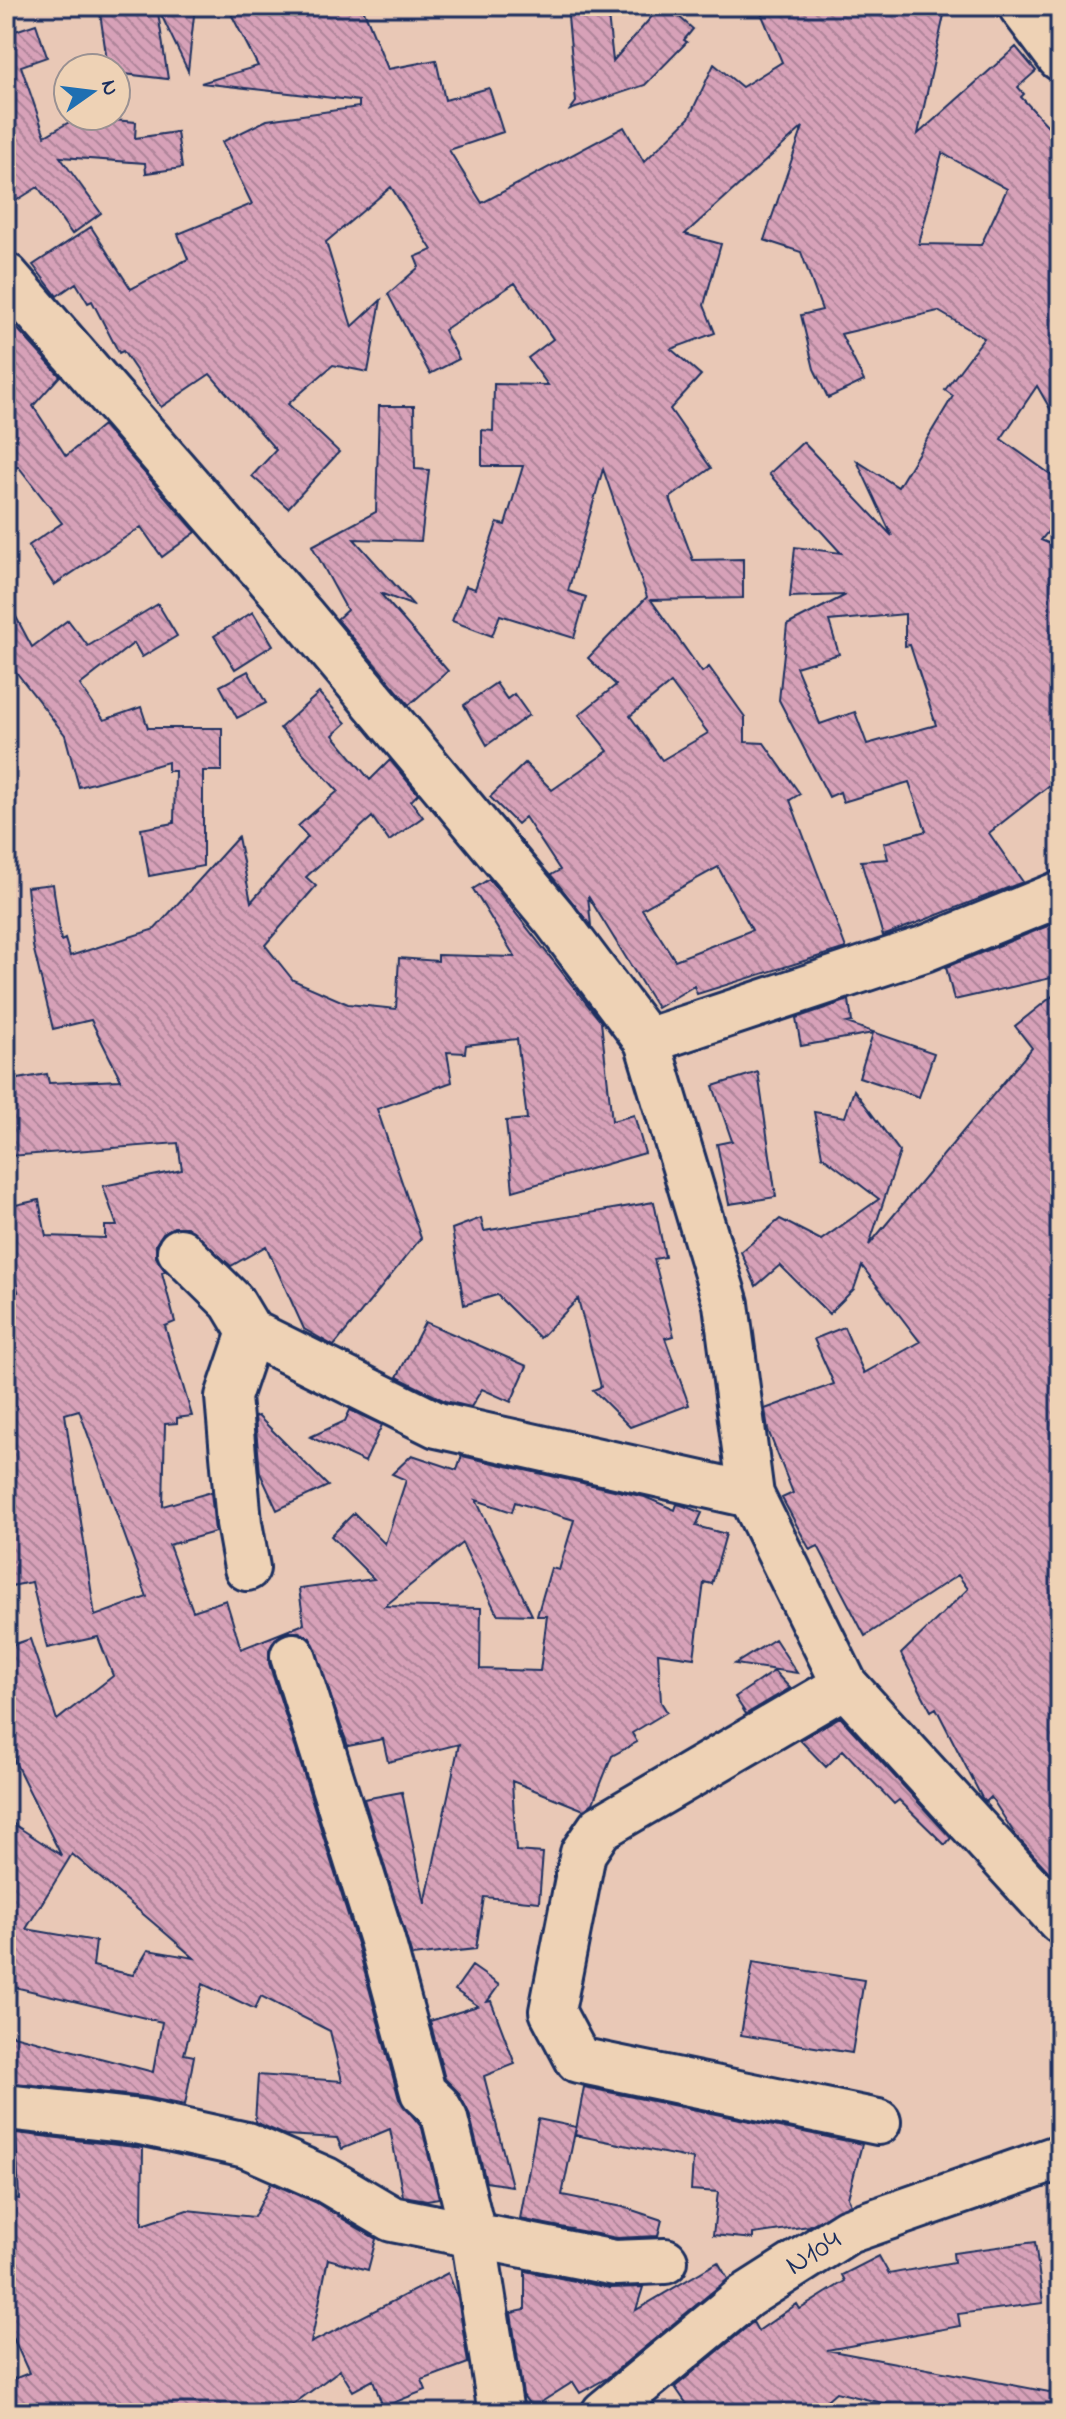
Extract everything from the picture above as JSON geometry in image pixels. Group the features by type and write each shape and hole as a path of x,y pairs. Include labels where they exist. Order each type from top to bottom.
{"street":[{"path":"1021,6 1060,58"},
{"path":"14,295 303,617 555,919 647,1041 726,1304 751,1495 845,1685 1060,1921"},
{"path":"647,1041 924,949 1060,894"},
{"path":"180,1251 232,1302 250,1332 437,1425 751,1495"},
{"path":"247,1568 239,1523 228,1397 250,1332"},
{"path":"293,1656 382,1940 423,2092 437,2105 445,2119 473,2234 501,2413"},
{"path":"845,1685 600,1828 583,1853 552,2011 578,2060 878,2122"},
{"path":"6,2107 141,2122 246,2145 326,2180 392,2219 615,2263 665,2261"},
{"name":"N104","path":"604,2413 746,2296 848,2231 1060,2157"}],"building":[{"path":"99,6 157,6 168,79 132,75 132,52 106,52"},
{"path":"157,6 195,6 188,71"},
{"path":"227,6 362,6 388,69 436,60 445,100 489,88 503,132 449,150 482,203 624,127 644,162 689,118 714,64 742,87 782,62 758,6 946,6 918,134 1016,47 1036,71 1018,87 1024,94 1021,97 1060,139 1060,426 1037,386 1001,439 1060,481 1060,517 1041,540 1060,548 1060,644 1053,671 1060,676 1060,777 989,833 1023,882 883,936 861,861 888,859 884,843 926,831 909,782 843,802 840,792 829,797 779,700 787,625 846,595 790,597 795,547 841,553 769,474 803,442 892,536 857,461 898,487 953,396 945,390 984,338 938,311 841,334 864,381 828,398 814,369 801,315 822,310 801,252 764,240 803,127 685,234 721,244 704,305 715,333 671,349 701,375 670,409 711,468 670,498 693,560 743,559 743,598 651,600 702,672 709,667 745,717 745,742 764,743 800,794 790,800 846,948 697,994 694,986 657,1008 588,896 591,926 551,875 560,870 525,817 517,824 490,797 525,763 552,790 608,751 579,715 616,685 588,658 647,597 603,469 568,591 586,597 574,638 500,615 492,636 452,621 466,586 475,589 497,523 505,525 523,466 482,466 482,430 493,431 494,384 548,385 528,358 553,339 515,283 444,330 459,359 430,374 388,294 419,267 415,257 432,250 391,187 326,242 352,327 381,300 368,372 333,365 288,404 339,452 288,508 252,476 276,450 210,374 161,407 123,351 119,353 92,301 88,303 76,283 57,296 33,265 91,227 131,289 188,259 178,234 252,204 222,142 267,120 359,107 359,101 201,83 258,66","holes":["942,153 1007,189 981,245 919,244","905,614 905,646 910,645 936,725 867,744 855,712 820,724 796,667 839,654 829,621","671,683 708,733 662,760 630,716","718,867 752,930 675,960 642,909"]},
{"path":"567,6 607,6 613,61 661,6 667,6 693,29 684,40 687,42 645,85 570,110 576,102"},
{"path":"36,24 47,57 21,66 45,136 52,132 132,132 132,122 136,122 135,138 177,132 182,168 146,173 145,163 60,157 101,213 72,234 38,187 6,207 6,34"},
{"path":"6,316 60,376 33,406 66,456 103,425 196,532 162,557 141,527 54,585 28,546 62,523 18,466 6,474"},
{"path":"379,406 414,406 415,469 429,470 421,541 354,539 414,606 380,593 448,671 409,705 337,619 347,610 312,546 376,512"},
{"path":"6,598 32,647 68,620 88,646 158,604 177,636 142,657 134,643 80,685 104,720 141,707 148,728 222,728 222,771 203,771 203,866 149,876 141,829 174,823 175,771 168,771 168,762 79,787 65,735 6,659"},
{"path":"253,612 273,645 235,669 214,636"},
{"path":"248,671 266,703 237,718 220,686"},
{"path":"496,683 507,699 514,694 529,715 487,745 464,705"},
{"path":"319,693 346,723 333,735 370,780 390,760 418,794 411,801 423,817 389,841 372,817 306,877 316,886 265,945 293,980 348,1004 396,1009 399,958 438,961 438,955 515,957 473,889 489,879 601,1022 612,1121 634,1115 645,1153 513,1191 506,1121 527,1119 517,1039 466,1045 465,1053 447,1052 452,1082 377,1109 421,1238 334,1346 304,1329 266,1246 231,1266 187,1227 174,1227 163,1233 156,1244 156,1257 165,1271 162,1273 175,1322 165,1326 192,1416 177,1418 177,1423 165,1424 163,1506 211,1492 215,1532 169,1545 193,1611 226,1600 241,1649 304,1624 299,1589 374,1579 331,1536 354,1513 385,1544 406,1480 392,1474 412,1455 457,1470 462,1456 645,1497 675,1510 677,1504 702,1513 696,1526 726,1534 712,1584 704,1582 694,1658 658,1653 661,1702 667,1712 632,1733 637,1742 612,1756 593,1803 584,1810 512,1781 516,1851 543,1853 539,1902 484,1897 476,1949 412,1956 364,1799 402,1792 425,1904 459,1744 388,1762 383,1739 348,1746 310,1638 299,1632 286,1632 275,1639 269,1650 269,1663 358,1947 399,2099 422,2128 439,2198 427,2200 403,2196 390,2129 342,2149 337,2138 285,2135 255,2122 258,2075 342,2081 330,2031 261,1996 255,2009 203,1984 184,2054 194,2056 185,2105 145,2097 6,2082 6,2033 153,2072 162,2022 6,1985 6,1819 61,1855 6,1744 6,1647 30,1639 57,1720 113,1676 98,1637 47,1648 32,1582 6,1587 6,1294 18,1292 6,1234 6,1207 39,1200 46,1236 105,1238 105,1226 117,1226 103,1186 182,1170 178,1143 10,1156 6,1081 47,1074 49,1083 121,1080 91,1020 53,1029 33,946 27,887 53,884 61,941 65,939 70,956 155,929 238,837 251,902 308,837 298,826 338,791 280,728","holes":["79,1410 147,1597 95,1616 65,1414","476,1500 512,1512 515,1502 574,1520 559,1570 551,1568 537,1616 547,1616 540,1671 480,1669 481,1608 385,1606 462,1543 497,1614 532,1615","72,1854 194,1958 148,1950 133,1975 93,1966 96,1941 26,1929"]},
{"path":"1060,921 1060,976 954,1000 946,967"},
{"path":"1060,990 1060,1884 1016,1836 991,1797 986,1802 982,1798 936,1708 931,1711 901,1654 968,1589 958,1575 865,1636 818,1546 810,1550 782,1498 793,1493 768,1430 765,1409 834,1384 814,1339 844,1327 864,1373 920,1342 862,1266 854,1289 829,1314 780,1265 756,1286 741,1252 780,1219 821,1240 879,1199 822,1156 814,1112 845,1117 854,1090 900,1152 869,1245 1032,1048 1015,1026"},
{"path":"849,1000 852,1022 847,1023 934,1053 919,1097 859,1077 873,1033 801,1046 796,1018"},
{"path":"758,1072 776,1197 729,1204 717,1144 732,1141 713,1086"},
{"path":"654,1202 665,1257 654,1259 674,1336 665,1338 689,1405 630,1427 593,1390 601,1387 578,1299 540,1338 497,1295 464,1305 452,1229 481,1218 484,1231"},
{"path":"425,1322 527,1366 511,1402 482,1389 471,1407 445,1401 397,1377"},
{"path":"350,1410 382,1425 365,1462 310,1437 345,1421"},
{"path":"258,1416 328,1486 277,1510 260,1473 255,1417"},
{"path":"775,1639 797,1673 735,1664"},
{"path":"774,1671 790,1688 746,1714 735,1697"},
{"path":"840,1717 951,1838 945,1845 899,1800 894,1804 843,1750 826,1767 800,1740"},
{"path":"753,1962 864,1980 852,2053 741,2035"},
{"path":"472,1966 499,1985 487,2002 491,2001 515,2064 484,2076 512,2186 486,2182 469,2113 458,2092 445,2079 430,2021 478,2006 455,1990"},
{"path":"584,2087 862,2144 848,2198 851,2204 809,2226 753,2234 753,2239 713,2235 718,2192 691,2190 693,2159 575,2135"},
{"path":"538,2119 576,2127 562,2195 623,2207 662,2220 658,2236 617,2238 520,2219"},
{"path":"16,2133 143,2148 142,2225 187,2210 254,2217 271,2183 315,2202 376,2239 368,2270 328,2259 311,2343 448,2273 458,2298 468,2363 422,2380 426,2390 383,2407 373,2380 353,2391 340,2370 281,2413 6,2413 6,2382 29,2373 6,2322 6,2196 19,2199"},
{"path":"1035,2242 1043,2303 958,2314 960,2326 827,2350 1060,2394 1060,2413 970,2413 891,2405 836,2392 812,2413 693,2413 675,2387 753,2322 758,2331 797,2304 800,2309 845,2281 842,2275 879,2256 889,2274 954,2262 953,2253"},
{"path":"718,2262 728,2279 607,2378 580,2393 573,2382 532,2408 523,2395 511,2313 525,2310 525,2271 610,2288 643,2287 636,2310"}]}
